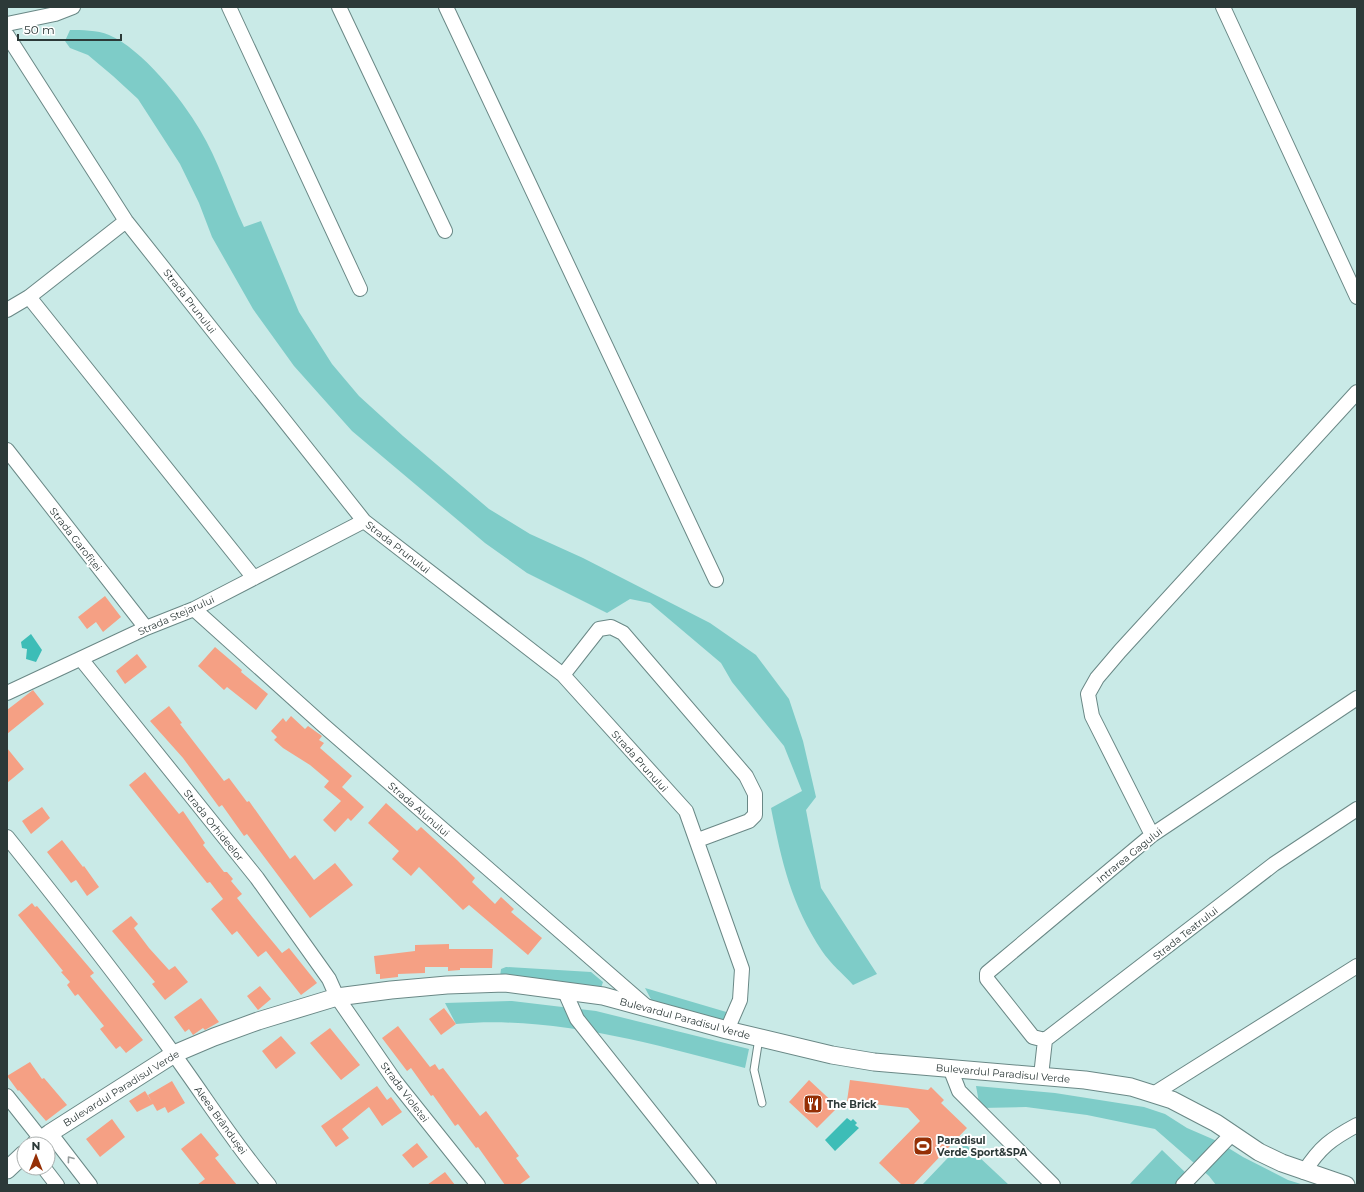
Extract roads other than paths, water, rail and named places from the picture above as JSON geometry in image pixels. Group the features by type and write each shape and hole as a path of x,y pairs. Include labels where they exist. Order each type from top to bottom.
{"street":[{"path":"7,24 55,14 73,7"},
{"path":"229,7 360,289"},
{"path":"339,7 446,231"},
{"path":"446,7 716,580"},
{"path":"1223,7 1357,297"},
{"name":"Strada Prunului","path":"7,35 126,221 364,521 563,675 686,811 698,840 742,969 740,1000 727,1030"},
{"path":"7,310 29,297 126,221"},
{"path":"29,297 254,578"},
{"path":"1152,834 1092,716 1088,694 1097,678 1120,651 1357,392"},
{"name":"Strada Garofiței","path":"7,450 146,628"},
{"name":"Strada Stejarului","path":"7,693 146,628 194,609 364,521"},
{"name":"Strada Alunului","path":"194,609 323,725 647,1007"},
{"path":"563,675 599,629 611,626 623,633 746,776 755,794 755,815 749,821 698,840"},
{"name":"Strada Orhideelor","path":"81,659 257,878 329,979 337,997"},
{"name":"Intrarea Gagului","path":"1045,1040 1033,1037 987,979 987,974 1152,834 1357,698"},
{"name":"Strada Teatrului","path":"1045,1040 1274,864 1357,809"},
{"path":"7,837 106,961 174,1054"},
{"path":"1155,1093 1357,966"},
{"name":"Bulevardul Paradisul Verde","path":"47,1136 174,1054 258,1021 337,997 398,989 505,983 603,996 727,1030 832,1055 874,1062 1109,1082 1155,1093 1172,1100 1210,1120 1259,1152 1304,1172 1346,1185"},
{"path":"566,992 577,1019 709,1185"},
{"name":"Strada Violetei","path":"337,997 395,1081 478,1185"},
{"path":"1041,1076 1045,1040"},
{"name":"Aleea Brândușei","path":"174,1054 217,1117 270,1185"},
{"path":"950,1068 959,1091 1053,1185"},
{"path":"7,1096 40,1136"},
{"path":"1304,1172 1315,1154 1332,1139 1357,1125"},
{"path":"1183,1185 1232,1134"},
{"path":"56,1152 90,1185"},
{"path":"7,1170 16,1162"},
{"path":"50,1176 57,1185"}],"lane":[{"path":"759,1037 754,1070 762,1103"}],"place":[{"name":"The Brick","path":"813,1104"},
{"name":"Paradisul Verde Sport&SPA","path":"923,1146"}]}
